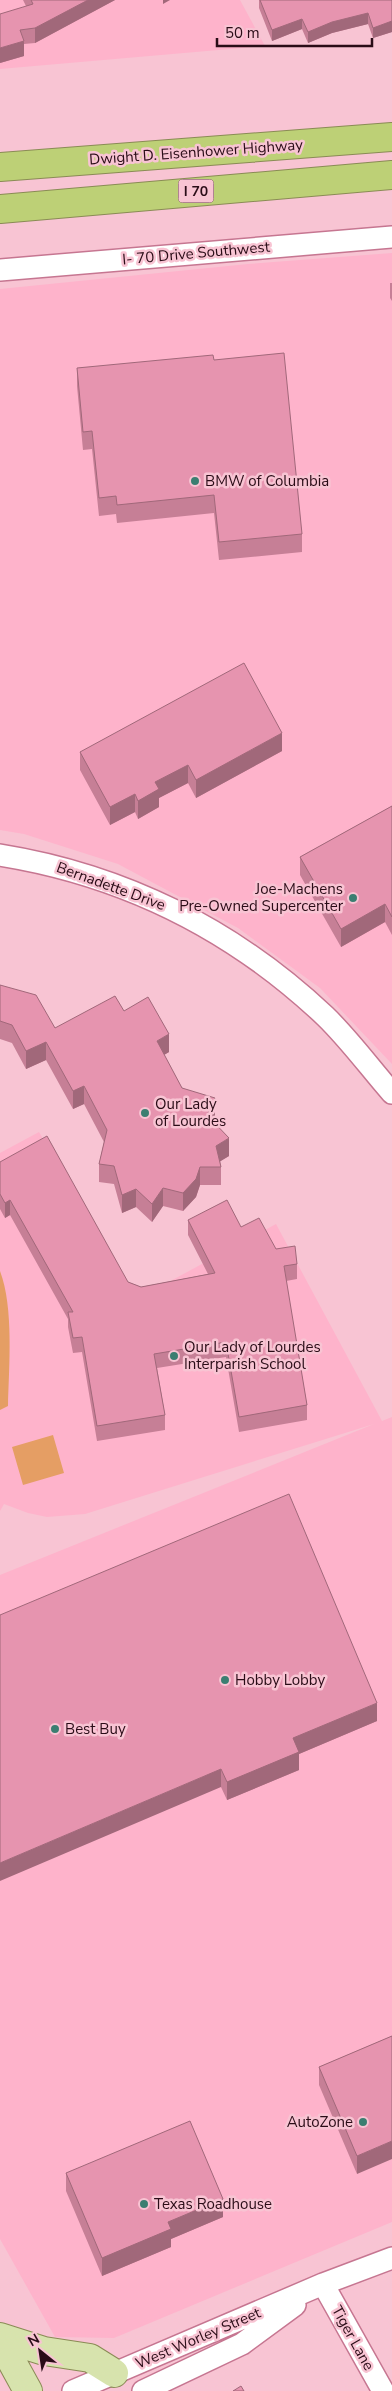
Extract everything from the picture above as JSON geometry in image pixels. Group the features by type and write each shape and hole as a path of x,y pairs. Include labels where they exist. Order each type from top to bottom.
{"highway":[{"name":"Dwight D. Eisenhower Highway","path":"0,167 392,137"},
{"name":"I 70","path":"0,208 392,174"}],"main road":[{"path":"0,2339 44,2351 90,2358 114,2373"},
{"path":"0,2339 28,2391"}],"street":[{"name":"I- 70 Drive Southwest","path":"0,270 392,236"},
{"name":"Bernadette Drive","path":"0,855 43,862 153,899 212,929 267,966 326,1017 392,1093"},
{"name":"West Worley Street","path":"73,2391 324,2284 392,2258"},
{"name":"West Worley Street","path":"143,2391 242,2344 324,2284"},
{"name":"Tiger Lane","path":"324,2284 382,2391"}],"shaded area":[{"path":"0,0 240,0 265,46 0,69"},
{"path":"392,253 392,1064 320,988 238,928 118,864 24,834 0,830 0,289 248,264"},
{"path":"39,1132 130,1287 152,1291 276,1224 382,1421 392,1417 392,2222 114,2338 55,2337 0,2239 0,1575 374,1424 85,1514 47,1517 28,1513 4,1504 0,1511 0,1153"},
{"path":"0,1271 7,1302 10,1356 8,1406 0,1410"},
{"path":"53,1435 64,1473 23,1485 12,1447"}],"building":[{"path":"31,0 88,0 35,28 20,30 24,41 0,48 0,14 33,4"},
{"path":"260,0 392,0 392,21 373,28 368,13 332,22 308,32 302,19 272,30"},
{"name":"BMW of Columbia","path":"284,353 302,534 219,542 214,495 117,505 116,496 99,498 92,431 83,432 77,368 213,355 214,360"},
{"path":"244,663 282,733 196,780 188,765 155,782 159,789 138,801 135,794 110,807 80,752"},
{"name":"Joe-Machens Pre-Owned Supercenter","path":"392,806 392,917 385,904 341,929 300,857"},
{"name":"Our Lady of Lourdes","path":"0,985 36,995 55,1028 115,996 124,1011 148,997 169,1034 157,1041 182,1088 215,1098 207,1115 229,1138 216,1146 221,1167 200,1167 196,1179 183,1193 163,1188 152,1204 136,1189 122,1195 114,1166 99,1164 107,1130 84,1086 73,1091 46,1042 26,1051 12,1025 0,1021"},
{"path":"47,1136 128,1282 141,1287 215,1273 188,1220 227,1200 241,1227 259,1218 276,1249 295,1246 297,1264 284,1266 307,1405 239,1417 226,1342 154,1354 165,1415 97,1426 82,1337 73,1338 68,1312 73,1312 10,1200 5,1203 0,1194 0,1162"},
{"name":"Hobby Lobby","path":"289,1494 377,1703 293,1738 299,1752 227,1782 221,1769 0,1863 0,1615"},
{"name":"AutoZone","path":"392,2036 392,2141 357,2156 319,2067"},
{"name":"Texas Roadhouse","path":"190,2121 223,2199 168,2222 171,2229 102,2258 66,2173"},
{"path":"241,2386 244,2391 233,2391"}],"place":[{"name":"BMW of Columbia","path":"195,481"},
{"name":"Joe-Machens Pre-Owned Supercenter","path":"353,898"},
{"name":"Our Lady of Lourdes","path":"145,1113"},
{"name":"Our Lady of Lourdes Interparish School","path":"174,1356"},
{"name":"Hobby Lobby","path":"225,1680"},
{"name":"Best Buy","path":"55,1729"},
{"name":"AutoZone","path":"363,2122"},
{"name":"Texas Roadhouse","path":"144,2204"}]}
